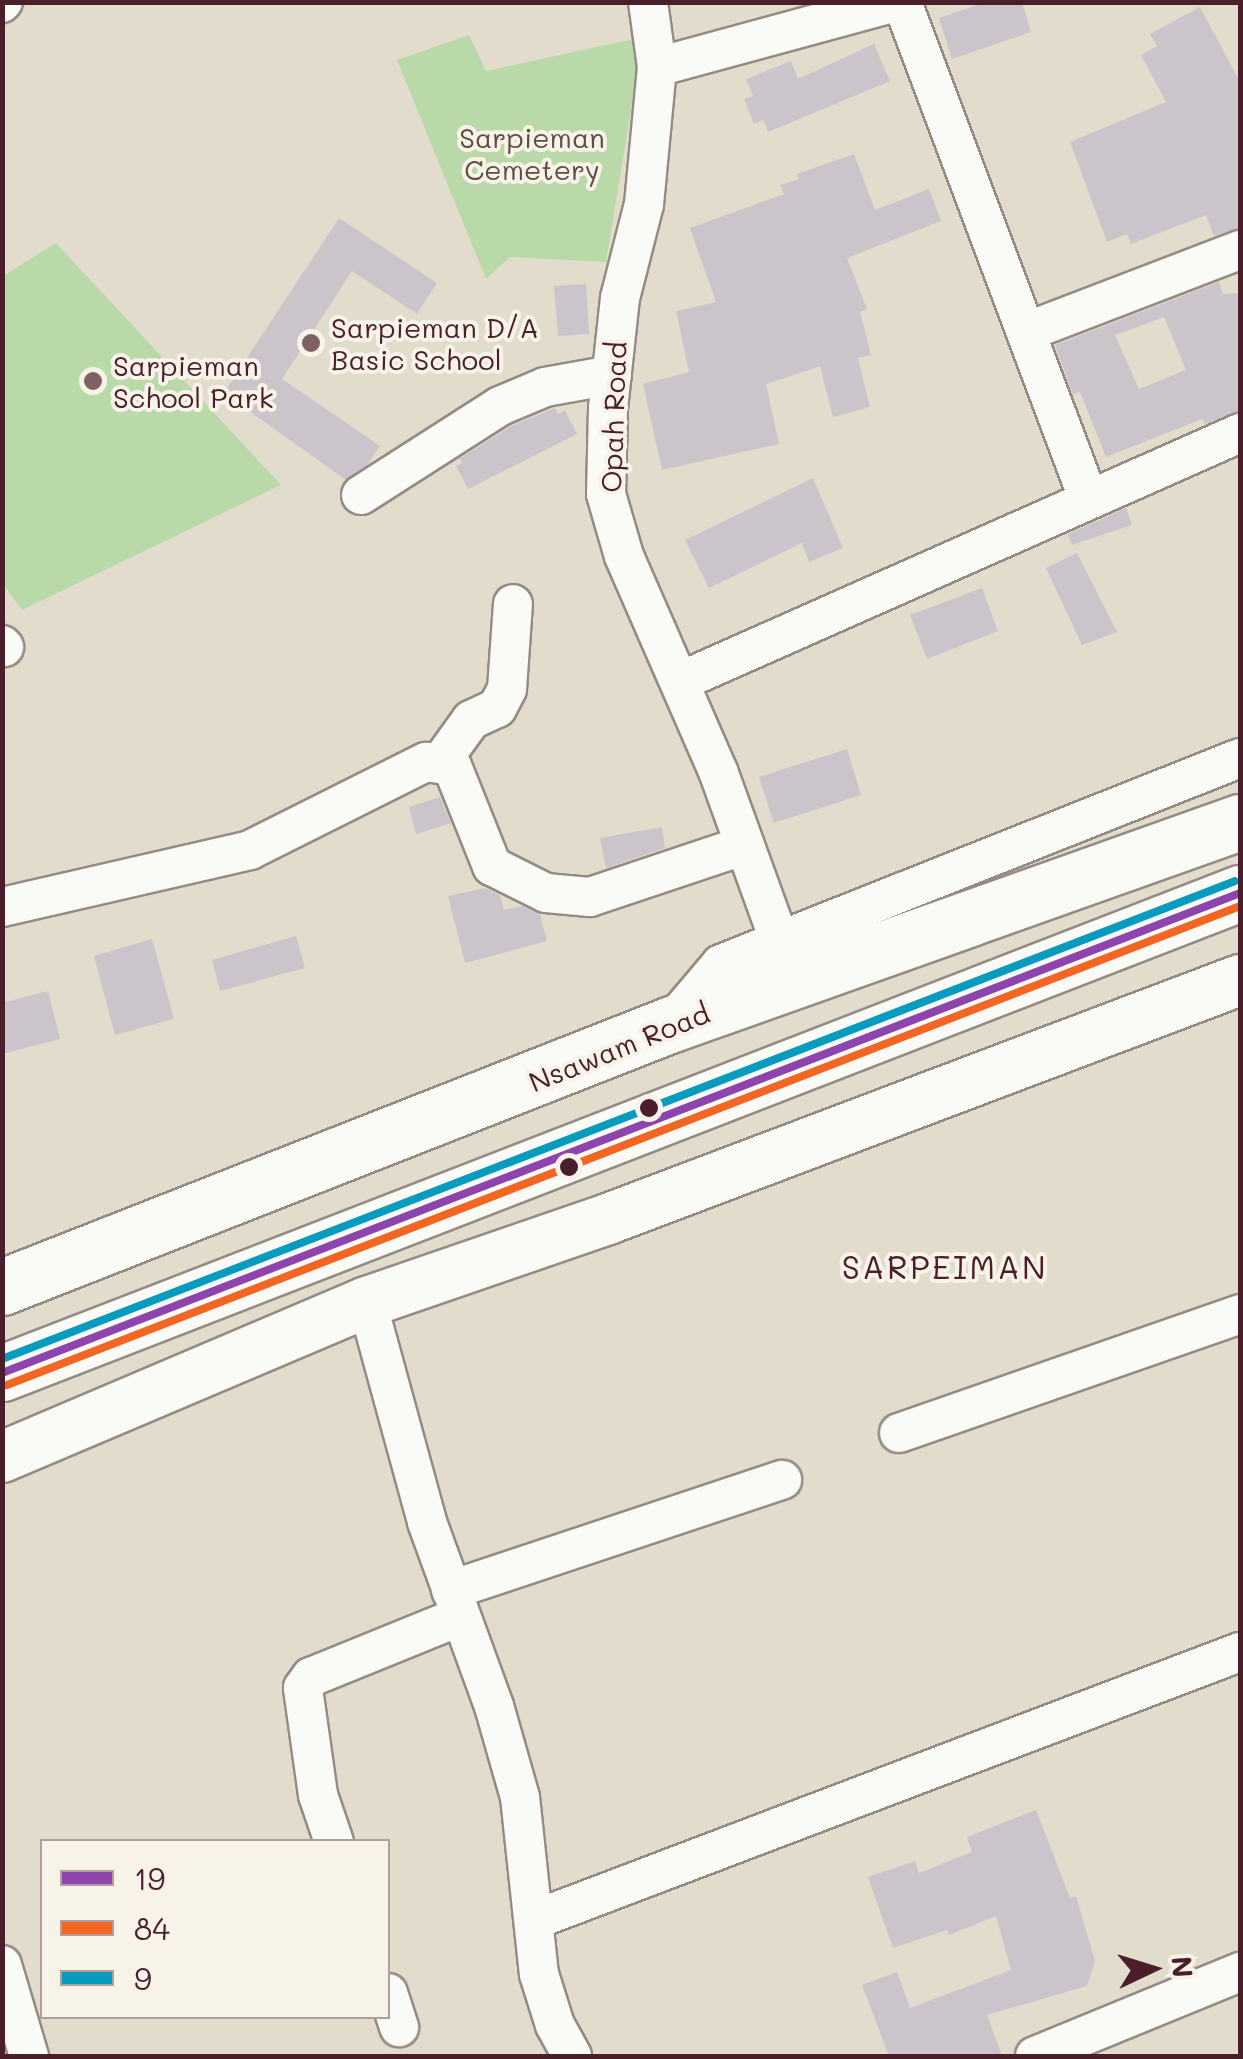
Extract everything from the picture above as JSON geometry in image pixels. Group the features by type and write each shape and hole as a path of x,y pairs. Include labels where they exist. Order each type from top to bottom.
{"highway":[{"name":"Nsawam Road","path":"2,1287 670,1025 787,962 1240,822"},
{"path":"2,1374 1240,893"}],"main road":[{"path":"2,1458 367,1302 608,1219 1240,980"}],"street":[{"name":"Opah Road","path":"648,2 656,66 644,204 620,298 606,494 624,556 681,680 787,962"},
{"path":"656,66 900,2 1088,498"},
{"path":"1026,332 1240,250"},
{"path":"362,495 500,406 545,386 612,375"},
{"path":"681,680 1240,433"},
{"path":"440,763 471,720 496,708 507,689 513,604"},
{"path":"787,962 1240,758"},
{"path":"2,907 250,850 426,762 452,766 492,866 546,893 590,897 744,845"},
{"path":"367,1302 427,1522 494,1706 520,1797 539,1974 554,2025 572,2056"},
{"path":"899,1432 1240,1314"},
{"path":"333,1839 318,1796 303,1688 311,1678 455,1604 782,1480"},
{"path":"534,1920 1240,1652"},
{"path":"2,1964 29,2056"},
{"path":"1035,2056 1240,1972"}],"green space":[{"name":"Sarpieman Cemetery","path":"469,35 486,71 643,37 606,262 510,257 486,279 397,60"},
{"name":"Sarpieman School Park","path":"56,243 281,485 22,610 3,584 3,276"}],"building":[{"path":"986,2 1022,2 1031,32 952,59 939,18"},
{"path":"1200,7 1240,82 1240,228 1214,236 1206,215 1131,244 1127,234 1107,242 1070,142 1166,102 1141,55 1157,46 1150,34"},
{"path":"874,44 890,81 768,132 763,120 754,124 744,99 753,96 746,79 791,61 798,79"},
{"path":"854,154 875,210 929,189 941,221 847,258 867,309 860,312 871,355 858,358 870,407 833,417 820,366 766,384 779,444 662,470 643,384 689,372 676,311 716,302 690,228 784,194 780,185 799,179 797,174"},
{"path":"339,218 437,283 417,314 352,271 282,379 380,446 368,464 346,480 224,393"},
{"path":"1219,282 1223,294 1240,293 1240,411 1205,424 1202,419 1106,457 1080,392 1073,395 1055,345","holes":["1164,317 1186,370 1139,389 1115,335"]},
{"path":"586,284 589,334 558,336 554,286"},
{"path":"555,408 558,414 565,410 577,434 468,489 456,466 462,463 459,459 511,426"},
{"path":"813,478 843,548 809,562 802,543 709,588 685,540"},
{"path":"1126,508 1132,525 1072,545 1068,534"},
{"path":"1077,553 1117,632 1082,645 1046,568"},
{"path":"982,588 998,631 927,659 910,615"},
{"path":"847,749 861,795 774,823 759,777"},
{"path":"440,797 451,823 416,834 409,807"},
{"path":"662,827 665,848 606,868 600,838"},
{"path":"485,888 500,895 504,910 522,906 540,914 547,941 465,963 448,896"},
{"path":"296,936 305,968 220,991 212,960"},
{"path":"152,939 174,1019 115,1035 94,956"},
{"path":"48,991 60,1039 2,1054 2,1003"},
{"path":"1036,1810 1070,1898 1076,1896 1095,1961 1087,1986 987,2015 1002,2056 889,2056 862,1985 897,1972 910,2008 1011,1970 996,1916 949,1935 947,1930 893,1948 868,1877 915,1861 919,1873 972,1852 967,1837"}],"transit line":[{"name":"9","path":"2,1359 1235,881"},
{"name":"19","path":"2,1373 1240,893"},
{"name":"84","path":"7,1385 1240,906"}],"place":[{"name":"Sarpieman D/A Basic School","path":"311,343"},
{"name":"Sarpieman School Park","path":"93,381"}],"district":[{"name":"SARPEIMAN","path":"945,1266"}]}
